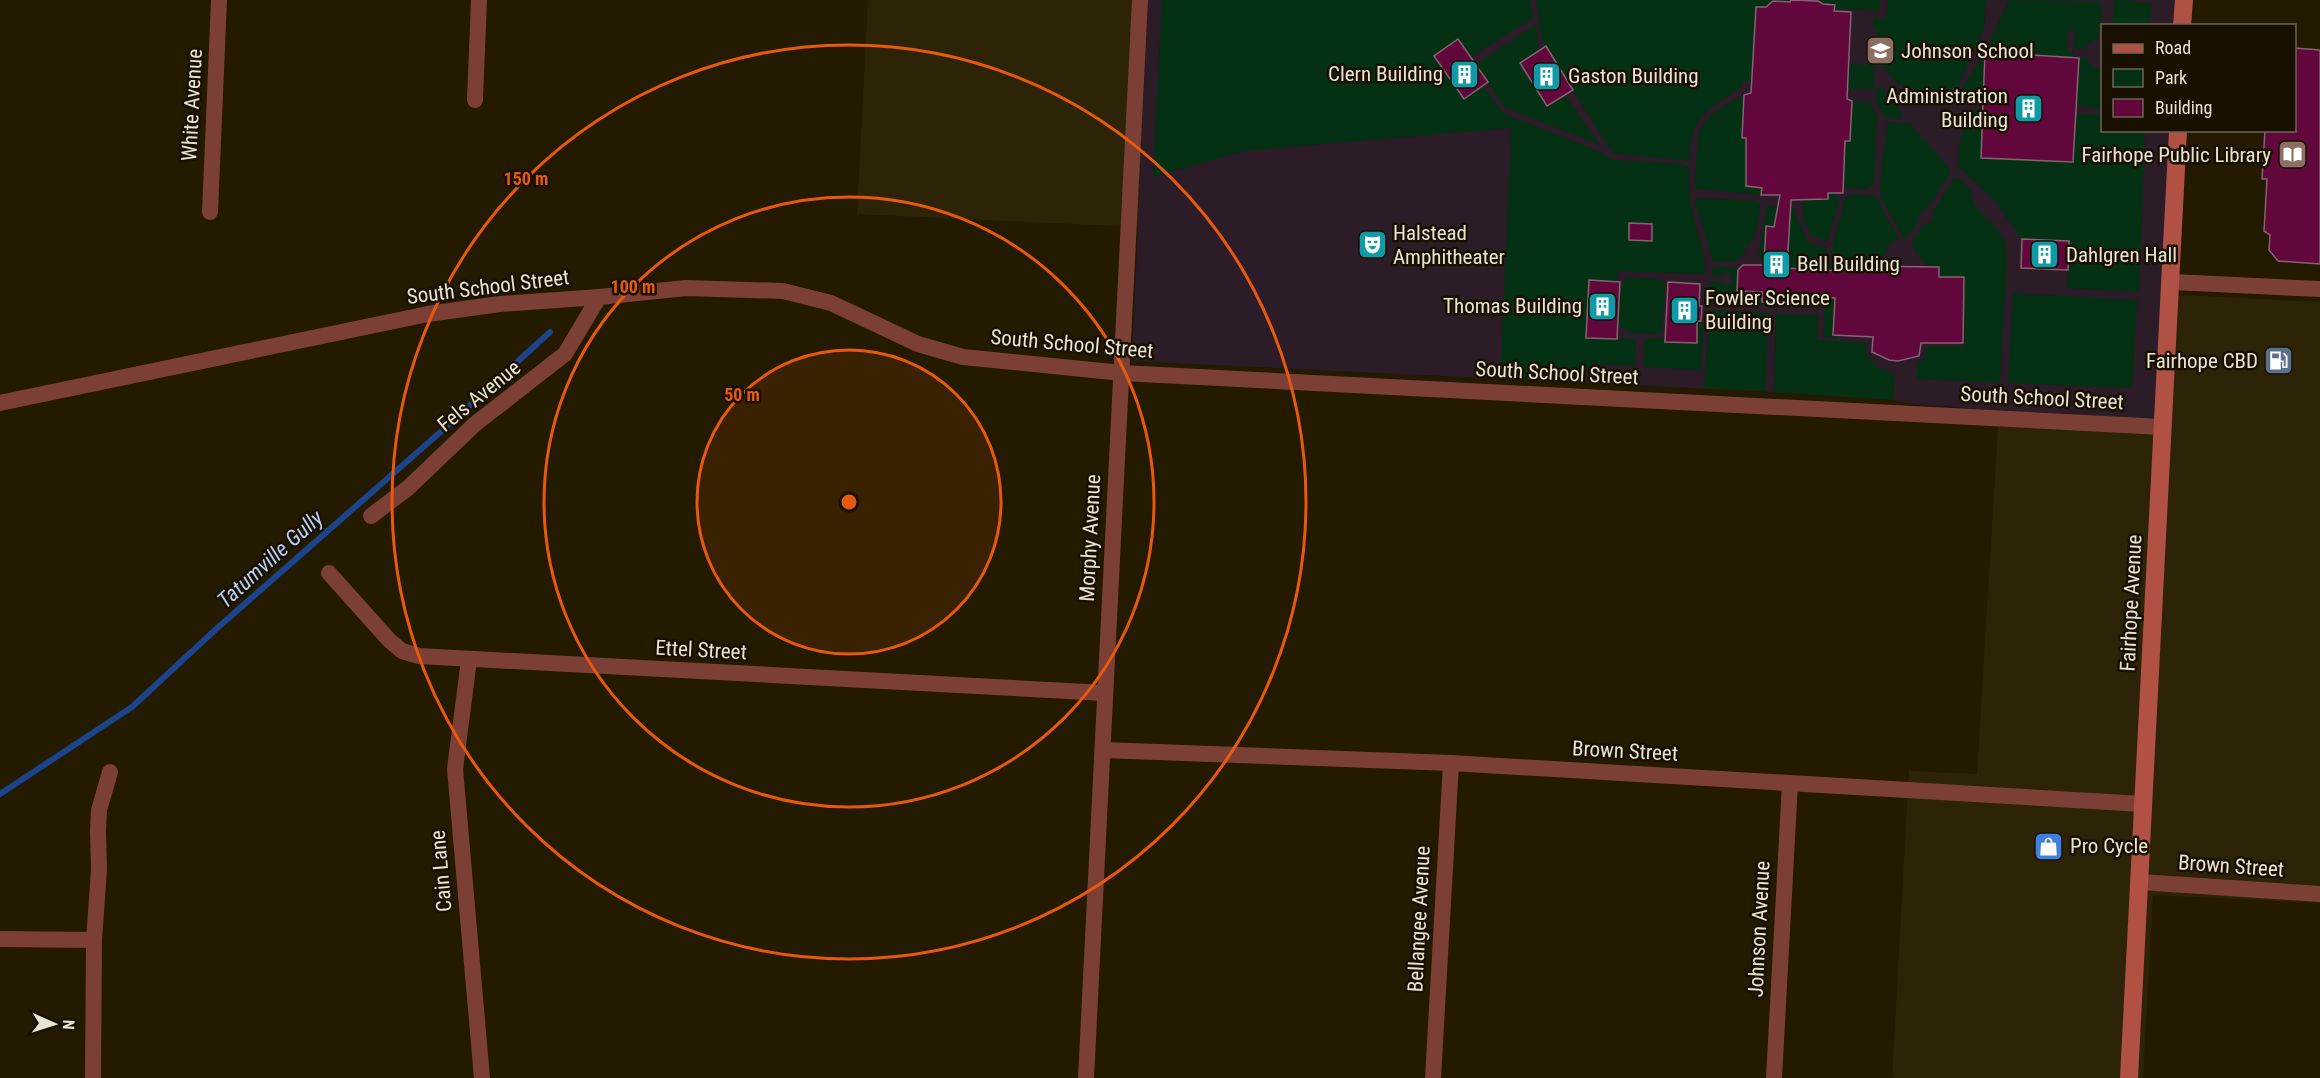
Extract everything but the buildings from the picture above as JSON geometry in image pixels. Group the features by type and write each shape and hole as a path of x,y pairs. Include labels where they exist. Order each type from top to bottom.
{"street":[{"name":"White Avenue","path":"210,212 219,0"},
{"path":"475,100 479,0"},
{"name":"Morphy Avenue","path":"1086,1078 1140,0"},
{"path":"2182,24 2184,0"},
{"name":"Fairhope Avenue","path":"2129,1078 2172,282 2178,132"},
{"path":"2172,282 2320,289"},
{"name":"South School Street","path":"0,403 428,314 500,304 686,288 783,291 831,303 918,344 963,357 1122,373 2163,427"},
{"name":"Fels Avenue","path":"371,516 408,488 475,424 565,354 599,297"},
{"name":"Ettel Street","path":"329,573 389,640 402,651 419,656 1105,693"},
{"name":"Cain Lane","path":"468,660 455,769 482,1078"},
{"name":"Brown Street","path":"1103,750 1451,763 2143,804"},
{"name":"Bellangee Avenue","path":"1433,1078 1451,763"},
{"path":"93,1078 94,940 99,870 99,810 110,772"},
{"name":"Johnson Avenue","path":"1774,1078 1790,783"},
{"name":"Brown Street","path":"2140,882 2320,894"},
{"path":"0,939 94,940"}],"shaded area":[{"path":"868,0 1148,0 1138,227 857,214"},
{"path":"1148,0 2177,0 2176,24 2101,24 2101,132 2171,132 2154,419 1999,411 1893,400 1774,392 1132,361"},
{"path":"2162,294 2320,302 2320,903 2153,895 2143,1078 1892,1078 1909,771 1977,774 1999,411"}],"green space":[{"path":"1162,0 1530,0 1533,18 1470,57 1435,56 1464,99 1483,86 1504,114 1596,150 1614,160 1668,163 1689,168 1691,205 1703,250 1705,274 1618,271 1617,282 1589,280 1586,338 1636,339 1635,366 1592,364 1589,369 1569,369 1568,382 1512,379 1501,365 1511,128 1244,151 1153,177"},
{"path":"1536,0 1791,0 1756,7 1751,81 1743,81 1741,87 1703,116 1693,133 1689,161 1613,153 1541,37"},
{"path":"1818,0 1880,0 1878,11 1842,8 1841,11 1834,10 1834,5 1823,4"},
{"path":"1888,0 1986,0 1984,29 1955,92 1942,96 1899,85 1872,55 1872,46 1876,45 1877,30 1873,27 1874,17 1886,19"},
{"path":"2009,0 2101,2 2101,25 2097,39 2088,43 2086,49 2074,48 2075,33 2068,28 2067,51 2074,51 2071,58 1985,52"},
{"path":"2114,0 2151,3 2150,24 2113,24"},
{"path":"1536,24 1539,51 1520,63 1547,106 1565,95 1600,145 1504,107 1476,65"},
{"path":"1985,52 1982,104 1974,106 1960,103 1958,100 1962,88"},
{"path":"2086,57 2089,64 2101,68 2101,110 2077,105 2079,58"},
{"path":"1848,64 1875,65 1874,89 1847,89"},
{"path":"1880,86 1893,97 1903,119 1886,118 1876,101 1877,88"},
{"path":"1744,95 1742,137 1746,138 1746,186 1762,188 1761,195 1697,189 1695,187 1698,136 1701,128 1716,111"},
{"path":"1852,101 1870,102 1877,116 1874,180 1873,185 1867,189 1843,188 1845,141 1850,141"},
{"path":"1977,109 1982,109 1981,158 2073,162 2076,114 2101,115 2101,132 2145,132 2139,292 2067,288 2068,270 2022,239 1996,202 1958,166 1964,127 1971,114"},
{"path":"1888,122 1910,123 1950,169 1948,177 1926,210 1920,212 1919,221 1905,240 1880,196"},
{"path":"1958,177 1972,191 1974,204 1997,229 2005,243 2006,269 2000,383 1917,379 1918,363 1925,357 1925,350 1931,346 1963,347 1964,278 1939,277 1930,265 1927,266 1919,255 1916,255 1912,243 1923,224 1927,225 1932,221 1932,214 1954,178"},
{"path":"1828,192 1834,193 1839,201 1828,241 1812,236 1803,220 1803,200"},
{"path":"1852,194 1876,196 1898,238 1888,245 1885,255 1875,260 1830,258 1845,198"},
{"path":"1698,198 1756,201 1760,205 1754,235 1738,260 1734,262 1713,261 1695,201"},
{"path":"1766,206 1793,207 1808,243 1827,247 1821,272 1819,308 1786,306 1787,296 1810,297 1811,269 1785,268 1788,262 1790,227 1767,226 1765,260 1759,258"},
{"path":"1829,261 1860,264 1860,272 1834,271 1839,338 1823,337 1826,275"},
{"path":"1714,267 1739,268 1737,291 1762,292 1762,301 1772,302 1771,306 1709,301 1710,281 1720,281 1725,285 1731,284 1732,277 1726,272 1719,276 1711,276"},
{"path":"1624,277 1660,279 1665,283 1662,331 1657,334 1629,333 1626,328 1618,327 1620,285 1624,284"},
{"path":"2013,293 2137,300 2132,388 2008,383"},
{"path":"1709,310 1769,313 1765,391 1704,388"},
{"path":"1776,314 1818,315 1817,340 1867,343 1866,355 1875,362 1876,367 1895,374 1893,400 1774,392"},
{"path":"1697,321 1703,321 1701,370 1644,367 1644,339 1665,338 1697,342"}],"waterway":[{"name":"Tatumville Gully","path":"0,794 132,707 215,630 445,428 550,332"}],"place":[{"name":"Johnson School","path":"1880,51"},
{"name":"Clern Building","path":"1464,74"},
{"name":"Gaston Building","path":"1547,76"},
{"name":"Administration Building","path":"2029,108"},
{"name":"Fairhope Public Library","path":"2292,155"},
{"name":"Halstead Amphitheater","path":"1372,245"},
{"name":"Dahlgren Hall","path":"2045,255"},
{"name":"Bell Building","path":"1776,264"},
{"name":"Thomas Building","path":"1603,306"},
{"name":"Fowler Science Building","path":"1684,310"},
{"name":"Fairhope CBD","path":"2279,361"},
{"name":"Pro Cycle","path":"2049,846"}]}
